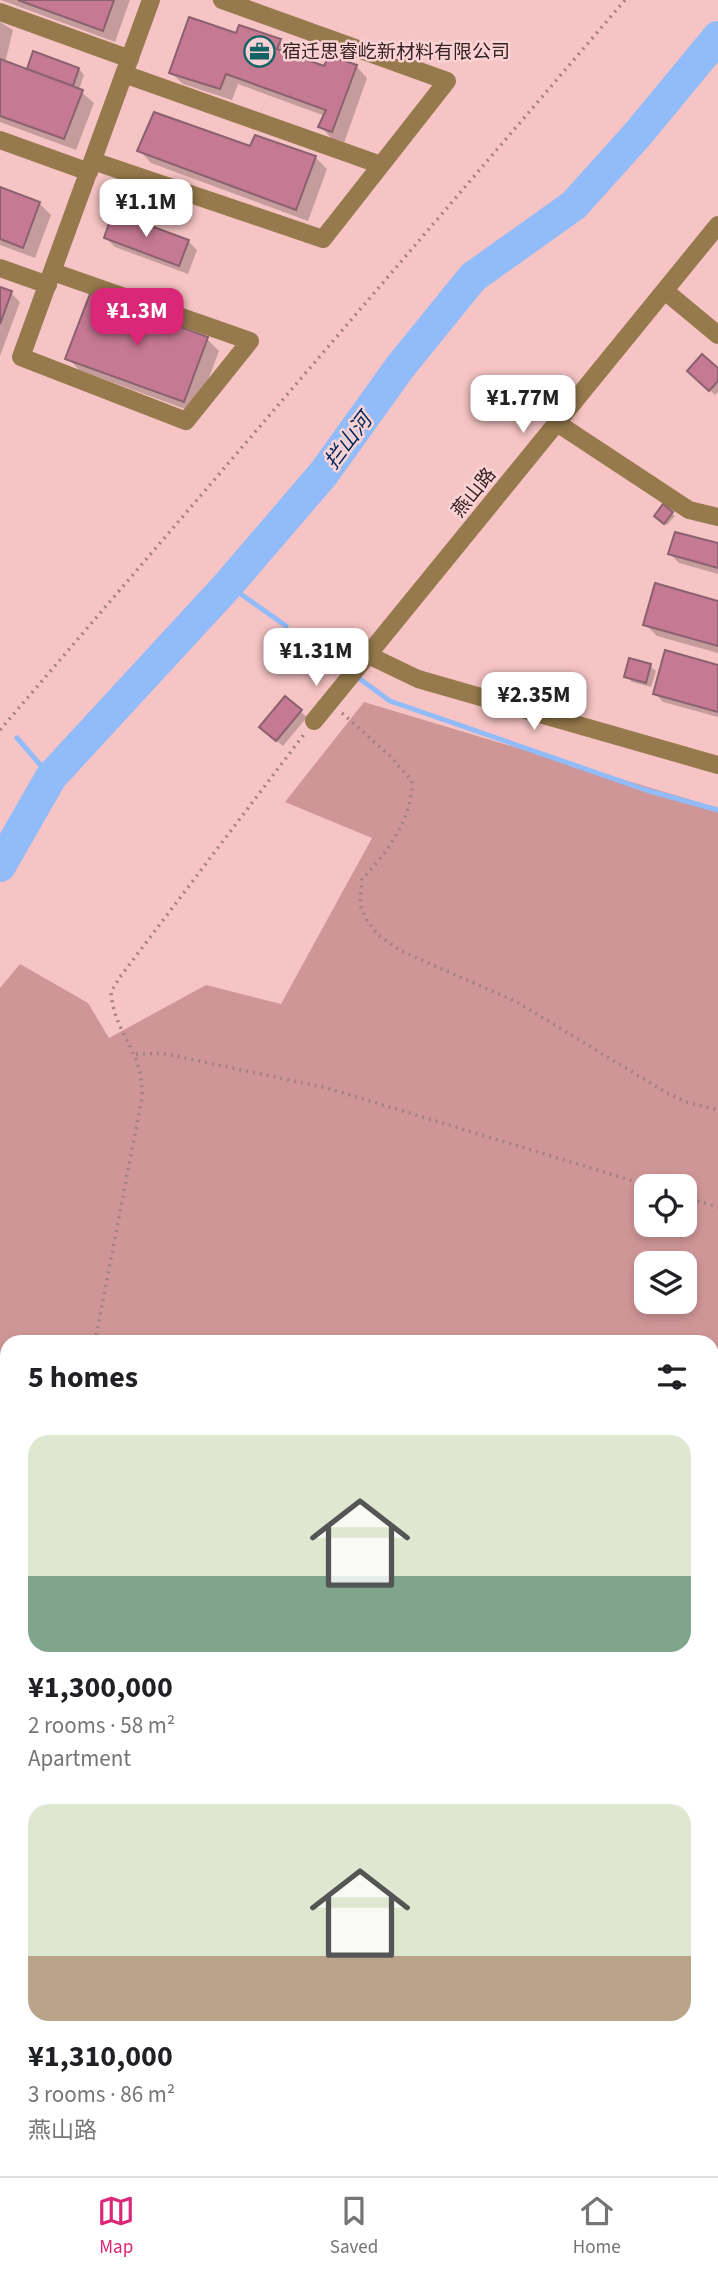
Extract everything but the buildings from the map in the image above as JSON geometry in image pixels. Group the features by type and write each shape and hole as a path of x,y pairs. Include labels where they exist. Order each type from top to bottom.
{"street":[{"path":"0,268 50,279 250,341 186,421 21,357 50,279 91,167 151,0"},
{"path":"0,140 323,239 447,81 222,0"},
{"path":"0,12 127,66 381,165"},
{"name":"燕山路","path":"314,721 718,225"},
{"path":"665,291 718,335"},
{"path":"557,424 689,510 718,517"},
{"path":"358,668 418,680 718,765"}],"path":[{"path":"0,730 625,0"},
{"path":"333,697 344,716 390,756 412,781 412,803 401,827 377,863 362,879 360,905 379,935 401,951 515,1001 667,1093 686,1102 718,1110"},
{"path":"96,1335 142,1098 143,1079 136,1054 118,1025 111,992 314,721"},
{"path":"136,1054 161,1052 327,1088 634,1181"},
{"path":"697,1201 718,1207"}],"shaded area":[{"path":"364,702 718,808 718,1335 0,1335 0,988 20,964 88,1003 109,1038 206,985 281,1004 372,838 285,802"}],"waterway":[{"name":"拦山河","path":"0,866 51,777 228,585 324,473 400,367 473,277 574,205 637,135 718,37"},
{"path":"228,585 286,626"},
{"path":"338,663 390,701 646,790 718,810"},
{"path":"17,738 51,777"}],"place":[{"name":"宿迁思睿屹新材料有限公司","path":"259,51"}]}
